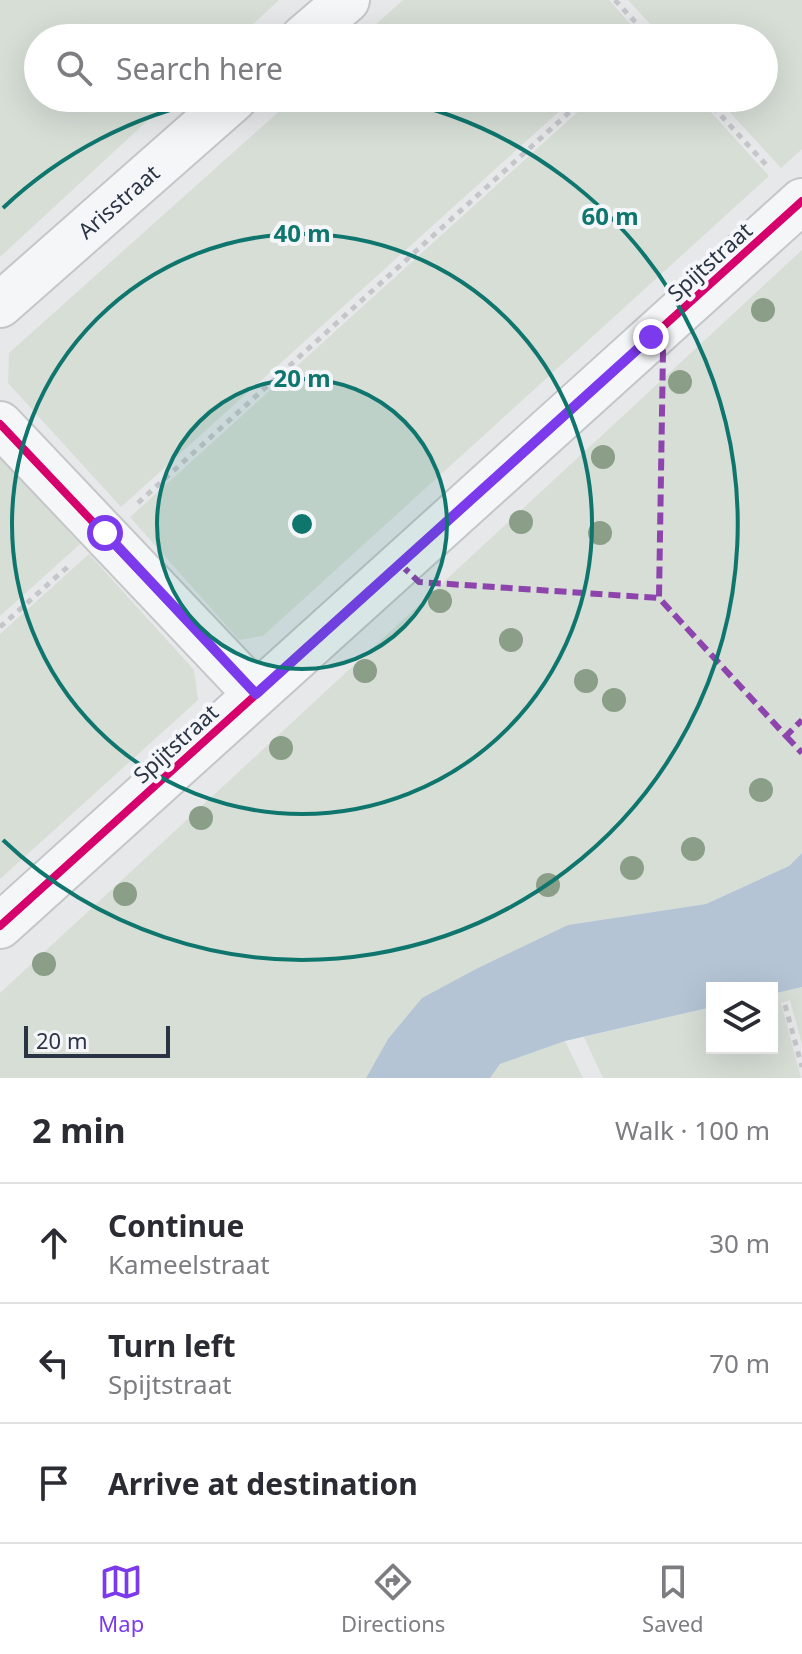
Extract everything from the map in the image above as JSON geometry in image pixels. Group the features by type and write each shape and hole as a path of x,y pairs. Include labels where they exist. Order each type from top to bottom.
{"street":[{"path":"319,24 347,0"},
{"name":"Arisstraat","path":"0,305 219,112"},
{"name":"Spijtstraat","path":"0,926 801,202"},
{"path":"0,424 256,694"}],"path":[{"path":"615,0 637,24"},
{"path":"0,627 570,112"},
{"path":"718,112 801,202"},
{"path":"785,1005 802,1067"}],"shaded area":[{"path":"0,0 279,0 253,24 24,24 24,112 157,112 0,257"},
{"path":"403,0 609,0 630,24 376,24"},
{"path":"628,0 802,0 802,149 781,168 730,112 778,112 778,24 650,24"},
{"path":"278,112 558,112 121,507 8,383 9,353"},
{"path":"578,112 711,112 769,176 263,636 239,640 130,517"},
{"path":"802,250 802,853 789,866 706,904 568,925 388,1039 366,1078 0,1078 0,993"},
{"path":"0,455 80,544 0,616"},
{"path":"89,554 194,670 198,700 0,879 0,634"},
{"path":"802,987 802,1044 790,1000 781,1003 801,1078 603,1078 584,1037 706,1008 706,1054 778,1054 778,993"},
{"path":"565,1041 583,1078 490,1078 500,1064"}],"water":[{"path":"802,853 802,987 778,993 778,982 706,982 706,1008 565,1041 500,1064 490,1078 366,1078 388,1039 422,998 478,968 568,925 706,904 789,866"}],"marked path":[{"path":"651,337 663,351 659,598 786,736 802,720"},
{"path":"400,564 419,582 659,598"},
{"path":"786,736 802,753"}],"cycle path":[{"path":"0,926 802,201"},
{"path":"0,424 256,694"}],"route":[{"path":"105,533 256,694 651,337"}]}
